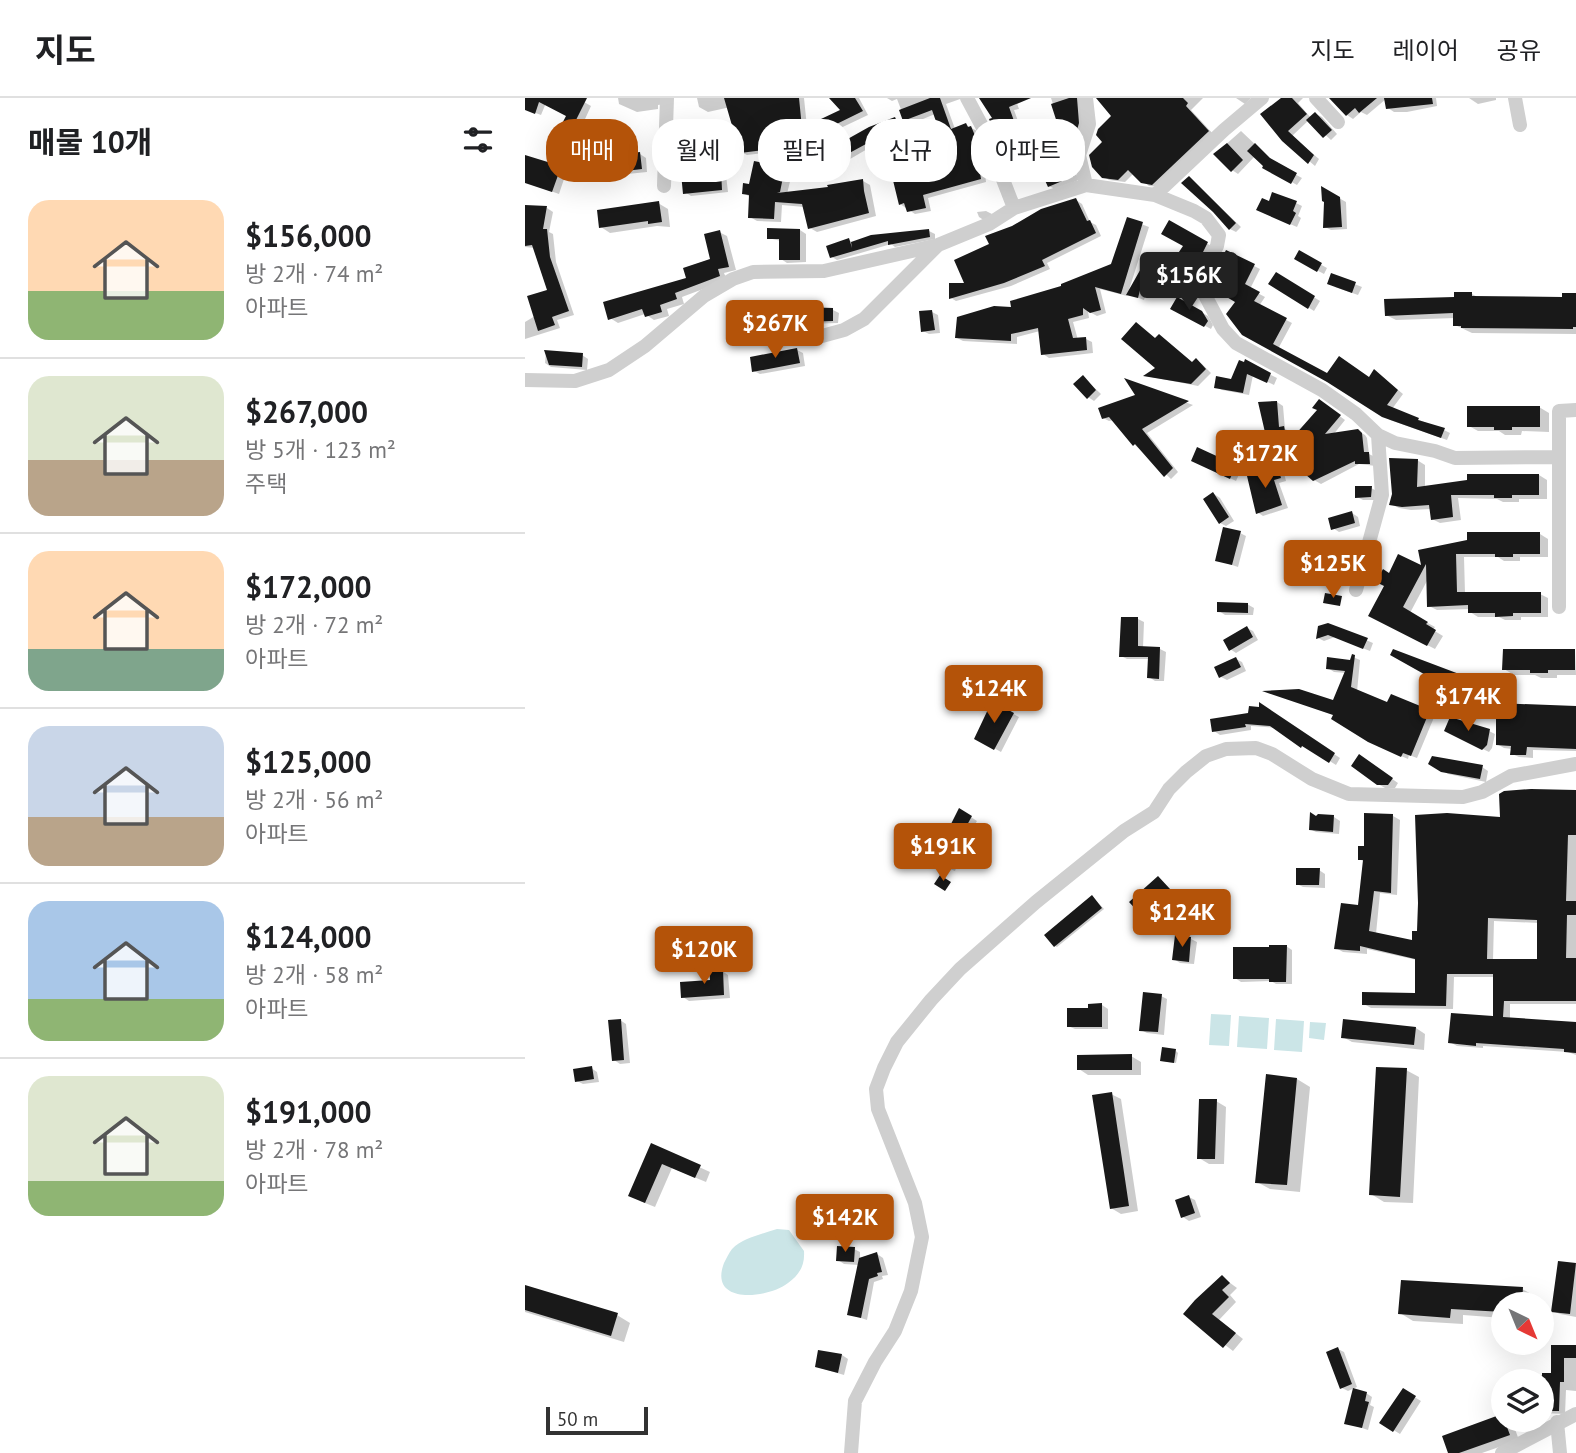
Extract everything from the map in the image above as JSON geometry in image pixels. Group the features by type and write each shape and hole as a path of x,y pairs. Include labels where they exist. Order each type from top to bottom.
{"street":[{"path":"664,186 667,98"},
{"path":"967,98 983,128 1013,208"},
{"path":"1086,98 1089,124 1079,155 1086,185"},
{"path":"1155,195 1262,98"},
{"path":"1316,98 1338,122"},
{"path":"1515,98 1520,125"},
{"path":"525,380 575,381 609,370 645,346 704,296 733,279 753,272 824,271 857,266 938,245 989,224 1013,208 1086,185 1155,195 1206,218 1219,235 1217,246 1198,282 1223,330 1236,343 1322,390 1356,414 1378,435 1395,443 1455,458 1559,457"},
{"path":"811,339 844,330 864,319 938,245"},
{"path":"1559,607 1559,411 1576,410"},
{"path":"1356,590 1382,495 1378,435"},
{"path":"851,1453 855,1401 895,1331 911,1291 922,1237 915,1203 878,1109 877,1089 897,1042 960,969 1036,902 1125,831 1154,812 1169,789 1186,772 1206,757 1226,749 1257,748 1272,754 1312,779 1349,794 1462,797 1482,792 1511,776 1576,764"},
{"path":"1502,1453 1576,1414"},
{"path":"1557,1422 1560,1453"}],"water":[{"path":"1211,1014 1231,1015 1229,1046 1209,1045"},
{"path":"1239,1016 1269,1018 1267,1049 1237,1047"},
{"path":"1276,1019 1304,1021 1302,1052 1274,1050"},
{"path":"1310,1022 1326,1023 1324,1040 1309,1038"},
{"path":"777,1229 789,1230 804,1251 801,1270 795,1277 779,1288 754,1295 732,1292 724,1286 721,1277 724,1263 732,1249 747,1239"}],"building":[{"path":"525,98 587,98 576,119 564,119 566,116 539,102 535,114 525,110"},
{"path":"724,98 799,98 801,119 758,119 758,151 744,153 744,119 730,119"},
{"path":"829,98 855,98 863,111 847,119 821,119 840,110"},
{"path":"930,98 940,98 947,119 935,119 932,110 902,119 899,110"},
{"path":"979,98 1031,98 1009,107 1013,119 989,119 992,118"},
{"path":"1077,98 1079,119 1056,119 1051,104"},
{"path":"1096,98 1183,98 1188,103 1186,106 1209,131 1152,185 1141,183 1128,170 1118,180 1102,178 1092,167 1089,155 1102,142 1096,135 1098,129 1111,116"},
{"path":"1281,98 1292,98 1307,114 1288,131 1314,155 1308,164 1282,141 1260,114"},
{"path":"1329,98 1377,98 1359,113 1355,108 1346,116"},
{"path":"1384,98 1432,98 1433,104 1386,109"},
{"path":"1315,112 1332,130 1323,138 1306,120"},
{"path":"966,123 968,127 971,126 971,182 923,195 926,208 907,212 904,203 899,205 893,182 957,182 957,127"},
{"path":"865,129 865,145 851,152 851,137"},
{"path":"1227,143 1243,160 1231,172 1213,154"},
{"path":"1255,143 1270,158 1297,173 1291,184 1262,168 1247,151"},
{"path":"638,152 642,169 638,169"},
{"path":"525,155 546,161 546,182 556,182 552,192 525,183"},
{"path":"754,161 758,162 758,182 782,182 780,192 777,193 828,187 827,185 863,179 869,213 808,229 802,204 775,202 774,219 748,218 749,195 742,194 743,183 749,184"},
{"path":"1189,176 1236,223 1229,230 1181,183"},
{"path":"682,182 722,182 722,190 683,194"},
{"path":"1046,182 1060,182 1048,187"},
{"path":"1321,186 1340,197 1342,227 1323,228 1324,202"},
{"path":"1272,192 1297,201 1293,211 1296,213 1290,225 1256,210 1262,198 1269,201"},
{"path":"1076,198 1096,233 1042,260 1045,266 1004,283 949,299 949,283 964,283 954,260 989,244 985,236 1012,226 1041,209"},
{"path":"659,201 662,222 648,224 648,221 599,228 597,210"},
{"path":"525,205 547,206 543,229 547,229 550,257 569,311 552,317 555,325 538,331 527,296 547,290 532,245 525,246"},
{"path":"1127,217 1143,222 1121,294 1095,287 1101,310 1090,313 1083,308 1083,315 1068,319 1073,338 1086,337 1087,350 1041,355 1038,328 1011,334 1011,341 955,338 957,317 994,306 1011,307 1010,301 1061,286 1111,264"},
{"path":"1169,220 1208,242 1201,256 1196,254 1172,289 1160,280 1183,246 1161,234"},
{"path":"767,228 800,229 800,260 779,260 779,239 767,239"},
{"path":"929,229 930,237 888,245 888,241 830,258 826,246 849,238 852,248 851,242 871,235"},
{"path":"720,230 729,267 718,269 720,276 675,293 677,299 660,305 662,312 645,317 642,309 608,320 603,302 686,278 683,268 710,259 704,234"},
{"path":"1226,250 1255,264 1245,284 1260,292 1254,301 1287,318 1273,344 1327,373 1339,356 1369,377 1374,369 1398,390 1387,405 1419,418 1418,420 1445,428 1441,438 1382,417 1327,382 1242,335 1226,314 1235,302 1220,293 1235,266 1221,260"},
{"path":"1299,250 1322,263 1317,272 1294,259"},
{"path":"1143,265 1146,267 1138,298 1126,295"},
{"path":"1276,272 1315,296 1308,309 1268,284"},
{"path":"1331,273 1356,282 1352,293 1327,284"},
{"path":"1454,292 1472,292 1472,296 1562,297 1562,293 1576,293 1576,327 1461,328 1453,326 1453,313 1385,316 1384,299 1454,297"},
{"path":"1177,297 1202,311 1208,321 1204,327 1170,309"},
{"path":"833,308 833,321 768,323 767,310"},
{"path":"932,310 935,330 921,332 919,311"},
{"path":"1136,322 1155,338 1159,334 1192,362 1196,358 1206,369 1191,384 1143,376 1155,368 1121,339"},
{"path":"797,348 800,363 752,372 750,357"},
{"path":"544,350 583,353 582,367 549,365"},
{"path":"1245,359 1271,373 1267,383 1247,374 1243,393 1214,388 1216,376 1231,379 1239,360 1244,362"},
{"path":"1083,375 1096,390 1087,399 1073,384"},
{"path":"1124,378 1189,401 1142,429 1173,468 1164,477 1109,417 1102,419 1098,408 1135,395"},
{"path":"1319,399 1341,415 1325,434 1358,429 1362,433 1364,452 1369,452 1370,464 1355,464 1355,461 1313,481 1267,441 1258,402 1277,401 1279,427 1284,426 1286,445 1317,410 1312,408"},
{"path":"1467,406 1540,406 1540,427 1494,430 1494,427 1467,427"},
{"path":"1197,447 1236,465 1230,479 1191,461"},
{"path":"1389,458 1418,459 1417,487 1467,480 1467,474 1539,474 1539,495 1494,498 1494,495 1451,495 1453,517 1431,520 1429,505 1389,505 1392,494"},
{"path":"1278,467 1281,478 1274,480 1282,505 1256,514 1247,476"},
{"path":"1355,486 1372,486 1371,497 1355,498"},
{"path":"1213,492 1229,517 1219,524 1203,499"},
{"path":"1352,511 1355,523 1331,530 1328,518"},
{"path":"1223,527 1241,531 1232,565 1215,561"},
{"path":"1467,532 1540,532 1540,554 1495,557 1495,554 1456,554 1457,592 1541,592 1541,613 1513,613 1513,616 1495,617 1495,613 1468,613 1468,605 1427,607 1426,564 1403,607 1436,630 1427,646 1368,616 1384,586 1376,582 1383,569 1389,573 1398,554 1421,565 1418,550 1467,540"},
{"path":"1359,542 1356,553 1332,555 1331,544"},
{"path":"1334,559 1338,570 1309,580 1305,568"},
{"path":"1325,593 1342,596 1340,606 1323,603"},
{"path":"1217,602 1248,603 1248,613 1217,612"},
{"path":"1121,617 1138,617 1138,646 1160,647 1159,679 1147,678 1148,657 1119,657"},
{"path":"1328,623 1368,638 1363,649 1328,635 1316,639 1318,626"},
{"path":"1247,626 1253,637 1229,651 1223,640"},
{"path":"1393,649 1475,680 1468,696 1430,680 1431,678 1390,655"},
{"path":"1503,649 1575,649 1575,670 1530,673 1530,670 1502,670"},
{"path":"1352,654 1355,655 1351,687 1387,702 1391,694 1430,710 1411,756 1403,753 1401,757 1368,742 1331,719 1333,715 1262,691 1299,689 1333,700 1345,671 1326,669 1327,657 1350,660"},
{"path":"1236,657 1241,667 1219,678 1214,667"},
{"path":"992,701 1014,713 994,750 974,739"},
{"path":"1259,702 1335,753 1329,763 1302,746 1301,748 1270,726 1245,724 1246,727 1212,732 1210,719 1248,713 1249,706 1259,707"},
{"path":"1496,703 1576,706 1576,749 1527,747 1526,755 1510,755 1511,746 1496,745"},
{"path":"1450,717 1490,729 1487,745 1482,750 1444,731"},
{"path":"1359,754 1393,778 1388,785 1377,785 1351,766"},
{"path":"1432,756 1483,765 1480,779 1441,772 1428,764"},
{"path":"1576,790 1576,835 1568,835 1566,901 1576,901 1576,915 1567,915 1566,958 1576,958 1576,1001 1504,1001 1503,1017 1576,1022 1576,1053 1564,1052 1564,1049 1448,1043 1451,1013 1493,1016 1493,974 1447,974 1446,1006 1362,1005 1362,992 1415,993 1415,959 1360,946 1360,951 1334,949 1341,903 1358,905 1363,860 1358,860 1358,846 1364,846 1364,813 1393,814 1391,893 1374,891 1369,931 1412,940 1412,931 1417,931 1418,903 1415,815 1447,813 1500,817 1499,794 1504,791","holes":["1488,918 1537,920 1537,959 1487,959"]},
{"path":"959,808 972,816 948,869 932,862"},
{"path":"1310,812 1316,816 1334,815 1333,832 1309,830"},
{"path":"1296,868 1320,868 1319,885 1296,885"},
{"path":"940,875 951,882 945,891 934,884"},
{"path":"1158,876 1170,889 1142,916 1129,902"},
{"path":"1092,895 1102,908 1054,947 1044,935"},
{"path":"1175,935 1191,937 1189,962 1172,960"},
{"path":"1287,945 1286,982 1233,979 1233,947"},
{"path":"709,970 723,970 724,995 681,998 680,982 710,980"},
{"path":"1143,992 1162,994 1158,1032 1139,1031"},
{"path":"1102,1003 1102,1027 1067,1027 1067,1008 1088,1008 1088,1004"},
{"path":"621,1019 624,1060 612,1061 608,1020"},
{"path":"1343,1019 1416,1027 1414,1045 1341,1038"},
{"path":"1162,1047 1176,1049 1174,1063 1160,1061"},
{"path":"1132,1054 1132,1070 1077,1070 1077,1055"},
{"path":"592,1066 594,1079 575,1082 573,1069"},
{"path":"1376,1067 1407,1068 1400,1197 1369,1195"},
{"path":"1266,1074 1297,1078 1287,1185 1255,1183"},
{"path":"1112,1092 1129,1206 1110,1209 1092,1095"},
{"path":"1199,1099 1217,1099 1215,1159 1197,1159"},
{"path":"651,1143 701,1165 695,1178 662,1164 645,1203 628,1196"},
{"path":"1189,1195 1195,1213 1181,1218 1175,1200"},
{"path":"837,1246 855,1247 854,1262 836,1261"},
{"path":"877,1252 882,1272 869,1279 861,1318 847,1315 859,1258"},
{"path":"1558,1261 1576,1263 1570,1314 1554,1312"},
{"path":"1222,1275 1230,1283 1222,1290 1229,1297 1212,1314 1236,1333 1223,1348 1183,1314"},
{"path":"1401,1280 1523,1287 1523,1292 1491,1292 1491,1311 1451,1309 1450,1318 1398,1314"},
{"path":"525,1285 618,1313 611,1336 525,1310"},
{"path":"1554,1345 1576,1345 1576,1358 1564,1358 1564,1382 1560,1382 1559,1411 1554,1411 1554,1369 1551,1369"},
{"path":"1338,1347 1352,1384 1340,1389 1326,1352"},
{"path":"818,1350 842,1354 838,1373 815,1367"},
{"path":"1353,1388 1367,1392 1365,1401 1369,1402 1362,1428 1344,1424"},
{"path":"1403,1388 1416,1396 1393,1432 1379,1423"},
{"path":"1491,1418 1491,1432 1509,1432 1510,1435 1459,1453 1448,1453 1442,1436"}]}
